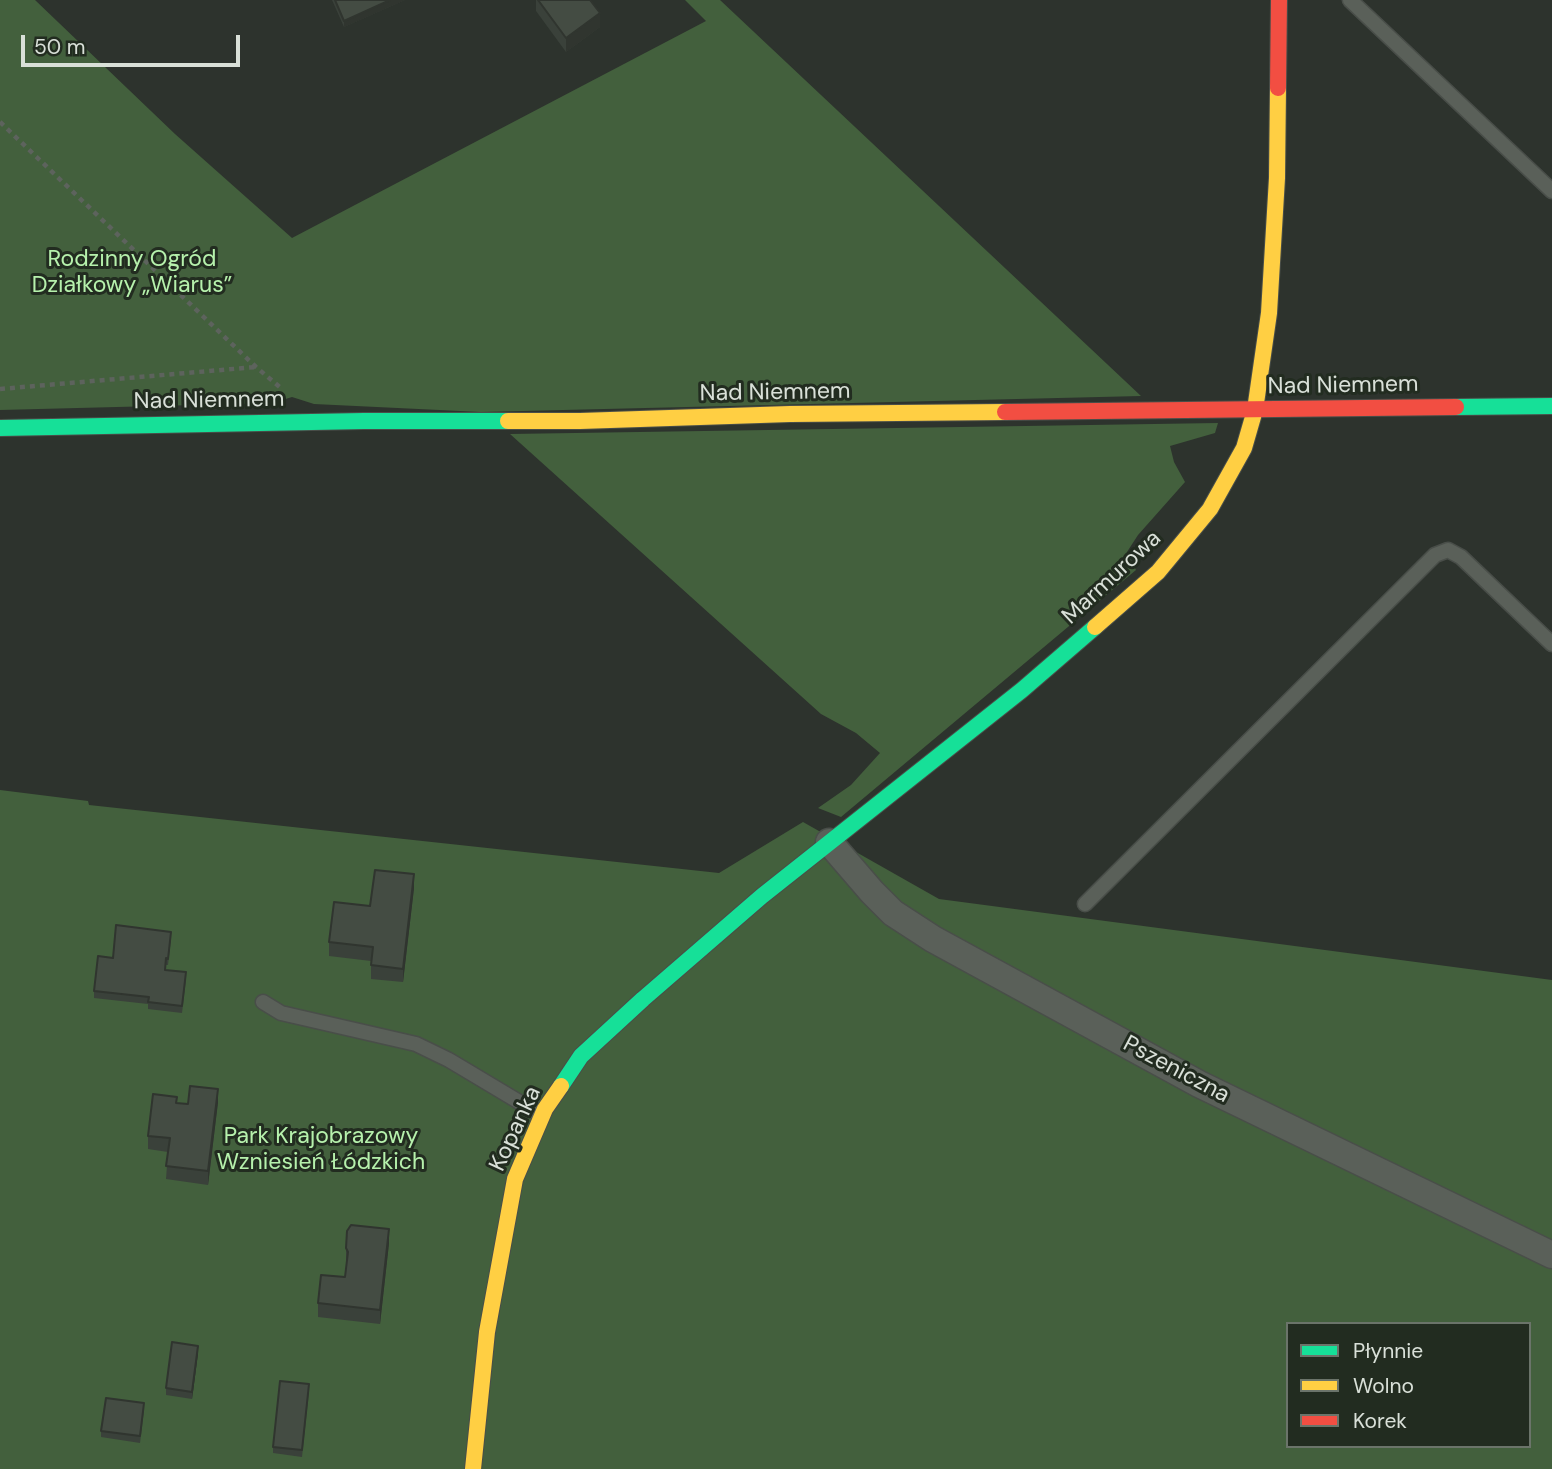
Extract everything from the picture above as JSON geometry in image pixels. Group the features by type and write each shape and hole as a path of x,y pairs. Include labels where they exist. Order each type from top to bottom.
{"street":[{"name":"Marmurowa","path":"830,842 1022,690 1158,572 1210,509 1244,448 1255,410 1269,313 1277,177 1279,0"},
{"name":"Nad Niemnem","path":"0,428 364,421 580,421 790,414 1552,406"},
{"name":"Kopanka","path":"473,1469 487,1332 515,1180 542,1115 582,1056 762,895 830,842"},
{"name":"Pszeniczna","path":"830,842 893,913 933,939 1199,1084 1552,1255"}],"lane":[{"path":"1350,0 1552,191"},
{"path":"1085,904 1435,555 1448,550 1461,556 1552,644"},
{"path":"263,1002 281,1013 416,1044 449,1060 542,1115"}],"path":[{"path":"0,122 256,367 283,389"},
{"path":"0,389 256,367"}],"green space":[{"name":"Rodzinny Ogród Działkowy „Wiarus”","path":"0,0 35,0 175,134 292,238 706,21 685,0 720,0 1141,396 481,412 314,404 292,397 273,403 0,410"},
{"path":"1218,423 1215,433 1170,446 1174,462 1185,482 1138,535 1127,552 1136,570 841,817 818,808 851,785 880,753 856,733 821,714 510,434"},
{"name":"Park Krajobrazowy Wzniesień Łódzkich","path":"0,790 88,801 89,805 719,873 803,822 939,899 1552,980 1552,1469 0,1469"}],"building":[{"path":"335,0 390,0 344,21"},
{"path":"538,0 590,0 600,13 566,38"},
{"path":"375,870 414,874 403,969 371,965 373,947 329,942 334,902 370,906"},
{"path":"116,925 171,932 165,970 186,972 182,1006 148,1002 149,997 94,991 98,956 113,958"},
{"path":"190,1086 218,1089 208,1171 166,1166 170,1138 148,1136 153,1094 177,1097 176,1103 188,1104"},
{"path":"351,1225 389,1229 380,1310 318,1303 321,1275 345,1277 347,1231"},
{"path":"172,1342 198,1346 192,1392 166,1388"},
{"path":"280,1381 309,1384 302,1450 273,1447"},
{"path":"106,1398 144,1403 140,1436 101,1431"}],"traffic: fast":[{"path":"1456,407 1552,406"},
{"path":"0,428 508,421"},
{"path":"561,1086 581,1056 762,896 1022,690 1095,627"}],"traffic: slow":[{"path":"1095,627 1158,572 1210,509 1244,448 1255,410 1269,313 1277,178 1278,88"},
{"path":"508,421 1005,412"},
{"path":"473,1469 487,1332 515,1179 545,1109 561,1086"}],"traffic: jam":[{"path":"1278,88 1279,0"},
{"path":"1005,412 1456,407"}]}
